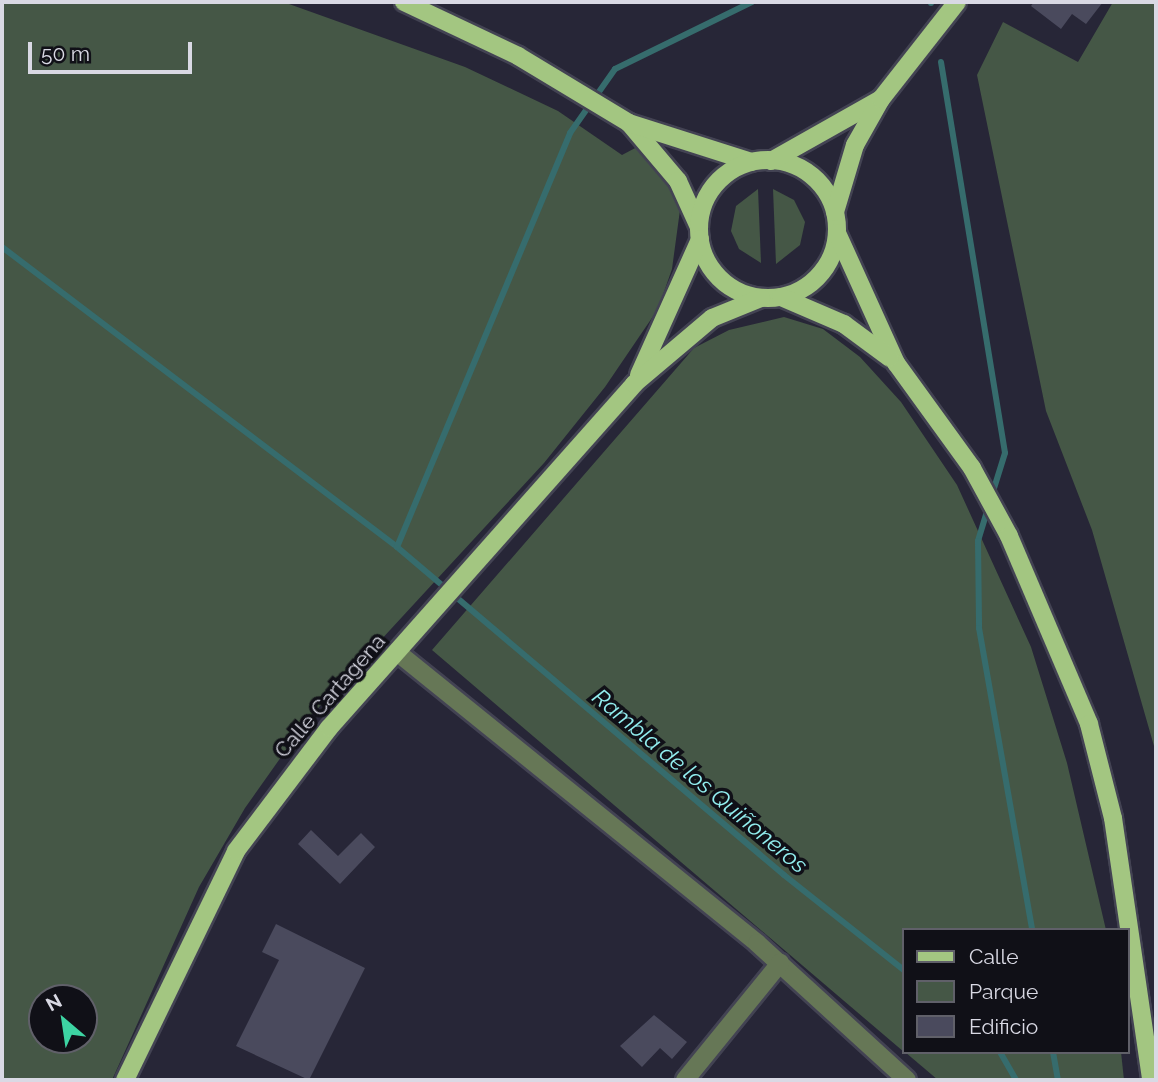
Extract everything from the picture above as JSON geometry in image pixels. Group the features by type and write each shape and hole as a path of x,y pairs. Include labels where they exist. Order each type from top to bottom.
{"main road":[{"path":"404,2 573,87 629,123 751,162 771,160 796,166 817,180 835,212"},
{"path":"957,2 881,99 855,145 835,212 837,233 896,363 972,468 1009,536 1089,724 1113,818 1129,928"},
{"path":"771,160 881,99"},
{"path":"629,123 678,181 720,279 761,298 781,297 799,291 826,268 837,233"},
{"path":"699,233 715,186 751,162"},
{"name":"Calle Cartagena","path":"634,384 699,233"},
{"path":"781,297 844,324 896,363"},
{"name":"Calle Cartagena","path":"125,1080 236,851 329,728 634,384 712,318 761,298"},
{"path":"1130,935 1151,1080"}],"street":[{"path":"398,653 780,963 907,1080"},
{"path":"685,1080 780,963"}],"green space":[{"path":"2,2 289,4 465,67 558,111 622,155 639,146 663,171 680,210 672,269 658,309 605,387 544,463 308,719 245,808 199,887 112,1080 2,1080"},
{"path":"1113,2 1156,2 1156,753 1092,530 1046,411 977,75 1003,22 1078,62"},
{"path":"758,189 761,263 739,249 731,231 736,206"},
{"path":"773,189 794,200 805,222 800,245 776,264"},
{"path":"784,317 823,329 860,357 901,402 957,485 1031,647 1067,763 1106,928 902,928 902,1050 432,650 694,348 729,330"},
{"path":"907,1054 1121,1054 1124,1080 938,1080"}],"building":[{"path":"1034,2 1103,2 1086,24 1072,14 1061,29 1031,6"},
{"path":"311,830 338,856 361,833 375,847 340,884 298,844"},
{"path":"276,924 365,968 309,1080 236,1046 279,960 262,952"},
{"path":"654,1015 687,1042 672,1059 660,1048 642,1067 620,1046"}],"waterway":[{"path":"397,547 570,133 615,69 752,2"},
{"path":"941,62 1005,453 991,498"},
{"path":"2,247 397,547 784,875 902,968"},
{"path":"988,508 978,541 979,628 1032,928"},
{"name":"Rambla de los Quiñoneros","path":"1001,1054 1016,1080"},
{"path":"1053,1054 1058,1080"}]}
